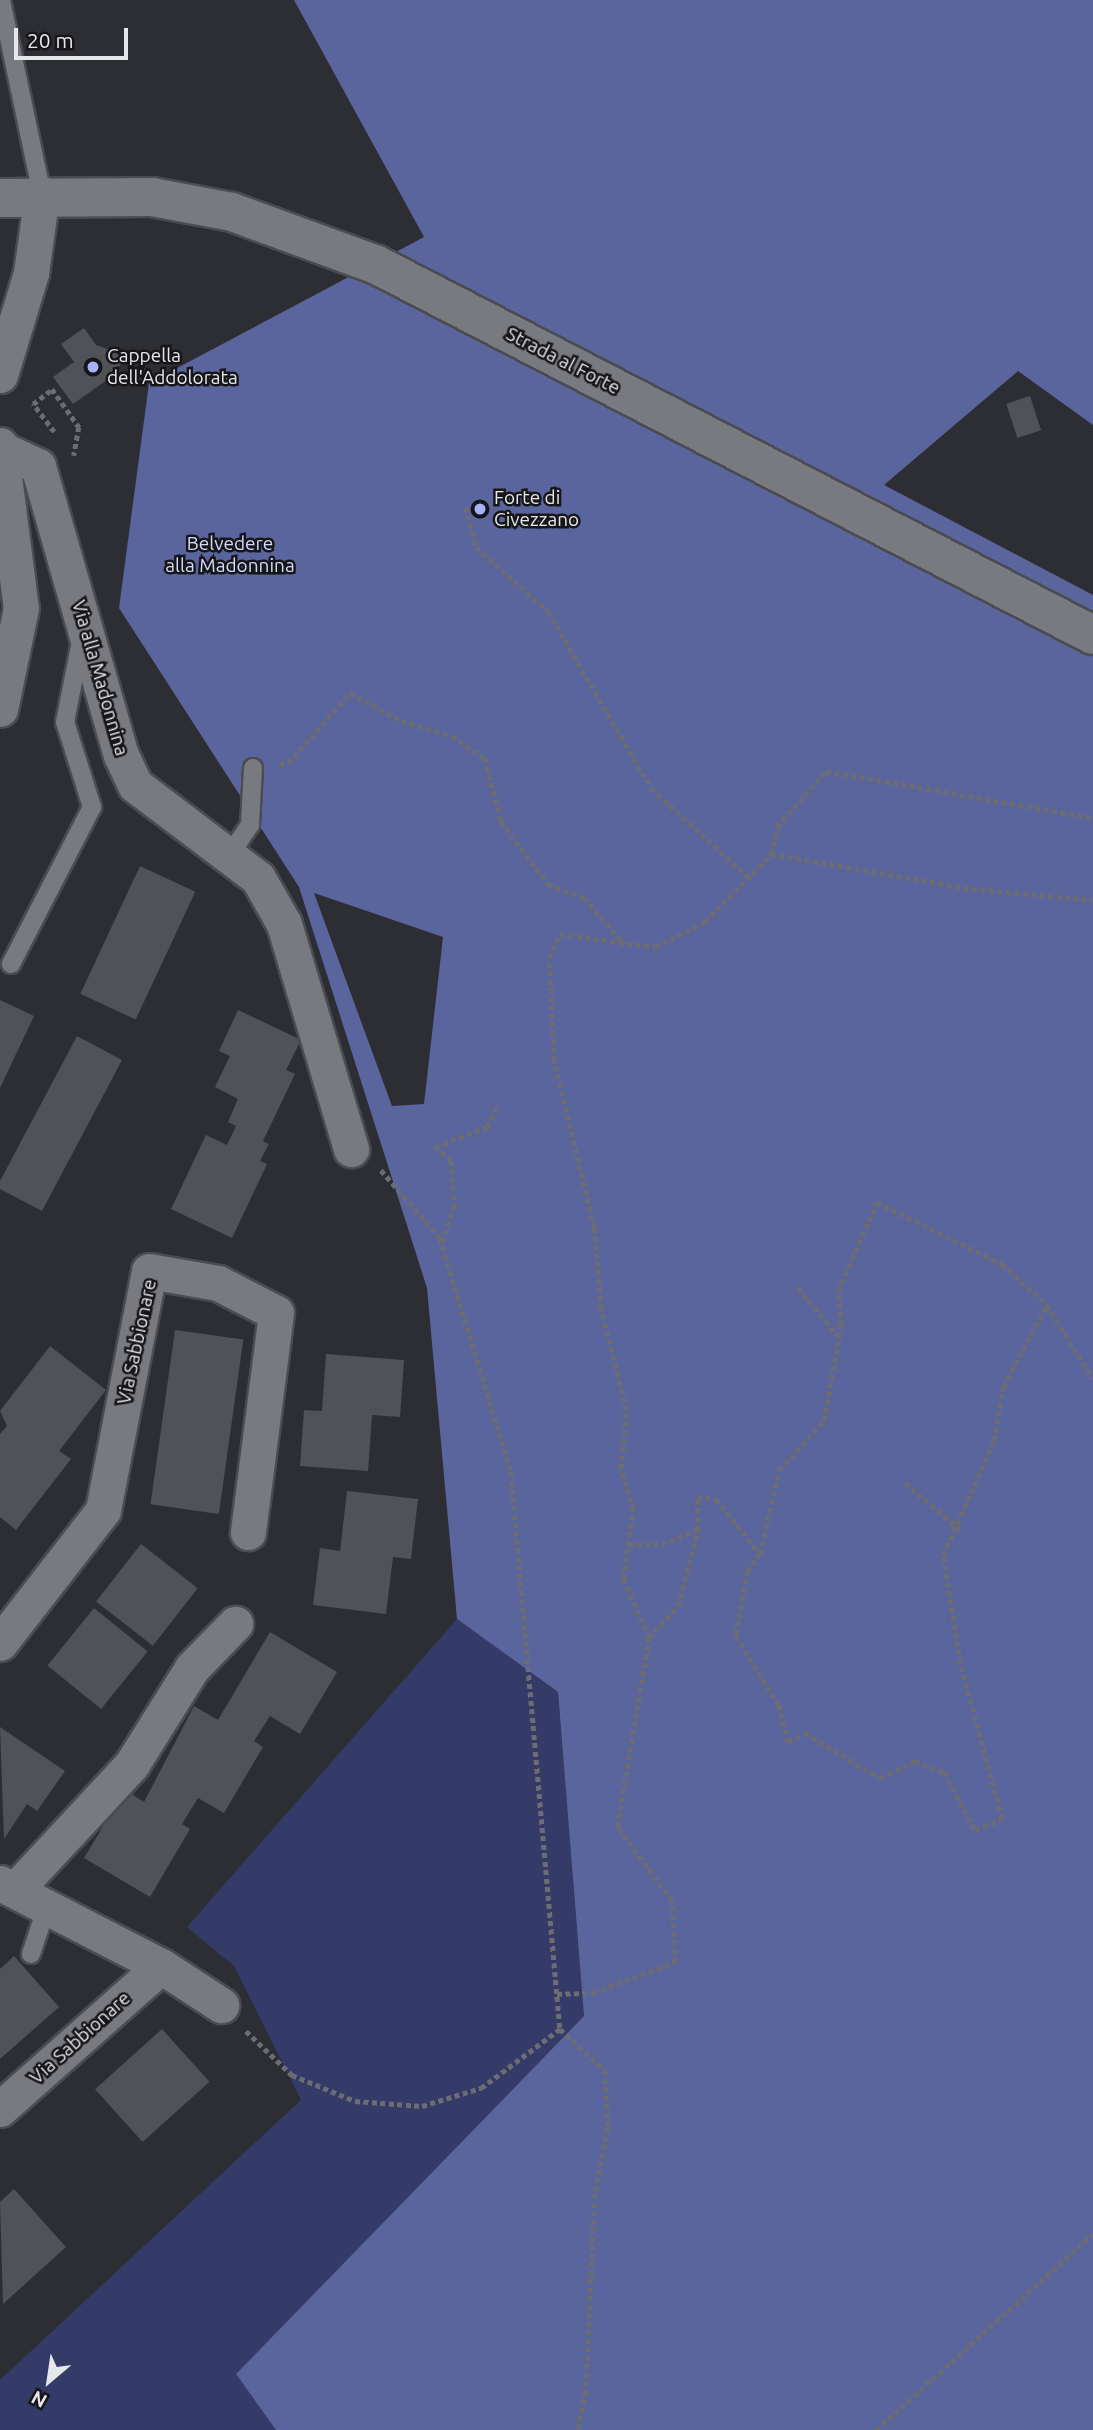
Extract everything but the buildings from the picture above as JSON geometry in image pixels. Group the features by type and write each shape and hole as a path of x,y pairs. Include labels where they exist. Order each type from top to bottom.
{"street":[{"name":"Strada al Forte","path":"0,198 42,194 152,197 232,212 377,265 1093,635"},
{"path":"0,375 31,273 42,194"},
{"name":"Via alla Madonnina","path":"0,447 38,466 84,628 135,785 160,809 223,850 258,878 284,924 351,1149"},
{"name":"Via alla Madonnina","path":"0,447 21,608 0,709"},
{"name":"Via Sabbionare","path":"0,1643 103,1510 149,1271 218,1283 276,1313 248,1532"},
{"path":"221,2005 161,1966 8,1886 132,1764 192,1668 235,1624"},
{"name":"Via Sabbionare","path":"0,2109 161,1966"}],"lane":[{"path":"1,0 42,194"},
{"path":"11,964 92,807 65,722 84,628"},
{"path":"223,850 237,844 250,825 253,768"},
{"path":"31,1954 47,1906"}],"path":[{"path":"33,404 52,389"},
{"path":"466,507 476,547 548,611 651,788 748,877"},
{"path":"253,768 288,763 350,693 402,721 452,736 485,758 500,821 548,884 584,898 626,946"},
{"path":"649,1638 623,1579 633,1510 621,1469 626,1410 601,1309 594,1228 554,1061 549,958 560,934 626,946 655,947 705,922 771,854 777,827 826,771 1093,818"},
{"path":"771,854 972,889 1093,900"},
{"path":"442,1243 454,1208 451,1161 435,1147 487,1127 499,1103"},
{"path":"351,1149 392,1177 442,1243 511,1472 560,2029 604,2070 608,2128 595,2194 586,2391 578,2430"},
{"path":"1047,1305 1003,1387 994,1441 960,1529 943,1555 960,1663 1002,1819 975,1830 944,1772 915,1761 880,1778 805,1733 788,1742 779,1705 736,1636 748,1571 760,1554 779,1470 824,1422 838,1337 838,1291 877,1202 1002,1264 1047,1305 1093,1379"},
{"path":"798,1288 838,1337"},
{"path":"905,1483 960,1529"},
{"path":"557,1994 593,1993 675,1962 672,1901 617,1827 649,1638 678,1606 698,1530 697,1497 716,1499 760,1554"},
{"path":"628,1545 662,1544 698,1530"},
{"path":"221,2005 242,2021 251,2042 292,2074 355,2101 422,2106 481,2088 560,2029"},
{"path":"876,2430 1093,2234"}],"shaded area":[{"path":"457,1619 558,1692 584,2016 236,2374 276,2430 0,2430 0,2380 301,2100 234,1966 187,1927"}],"green space":[{"name":"Belvedere alla Madonnina","path":"294,0 1093,0 1093,425 1018,371 884,485 1093,595 1093,2430 276,2430 236,2374 584,2016 558,1692 457,1619 427,1288 299,887 119,608 149,383 424,237","holes":["314,893 443,937 424,1104 392,1106"]}],"place":[{"name":"Cappella dell'Addolorata","path":"93,367"},
{"name":"Forte di Civezzano","path":"480,509"}]}
